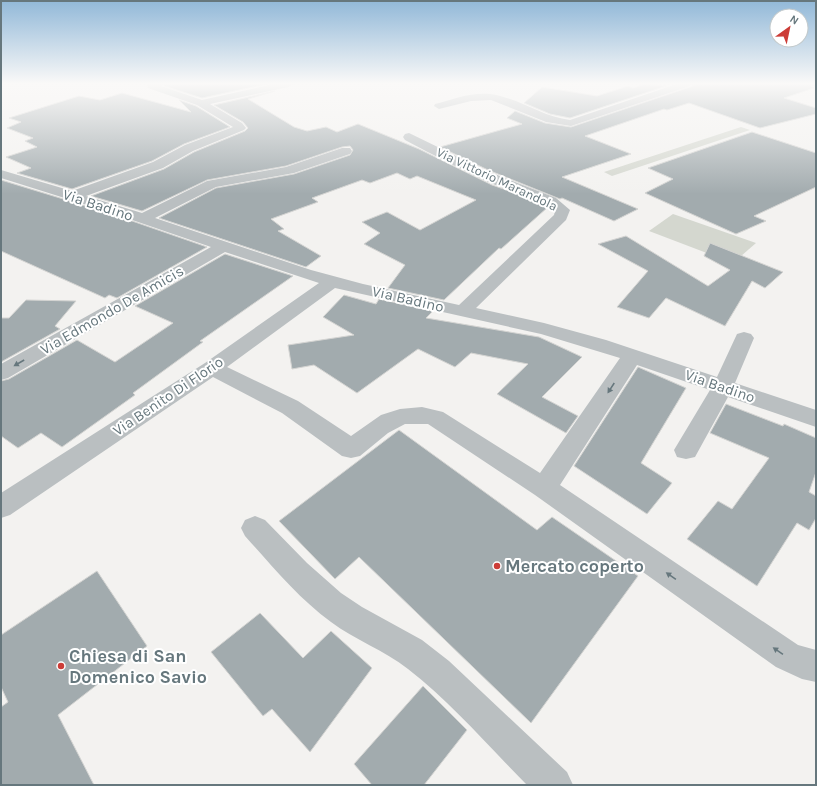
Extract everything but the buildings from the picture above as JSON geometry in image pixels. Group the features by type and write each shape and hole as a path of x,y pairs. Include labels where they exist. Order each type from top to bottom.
{"street":[{"path":"73,196 149,169 193,147 239,130 240,126 231,121"},
{"path":"554,121 571,123 578,121"},
{"name":"Via Vittorio Marandola","path":"409,137 487,177 545,198 557,205 562,210 561,217 463,311"},
{"path":"142,219 216,183 289,170 346,151"},
{"name":"Via Badino","path":"1,174 73,196 223,247 333,282 556,332 632,355 816,419"},
{"name":"Via Edmondo De Amicis","path":"1,373 223,247"},
{"name":"Via Benito Di Florio","path":"1,507 212,368 333,282"},
{"path":"686,450 723,387 744,338"},
{"path":"544,488 632,355"},
{"path":"212,368 290,407 351,449 395,418 410,413 422,414 444,423 544,488 782,653 815,666"},
{"path":"255,528 314,589 332,604 352,618 405,647 442,676 554,785"}],"shaded area":[{"path":"741,127 750,130 612,176 604,172"},
{"path":"673,214 756,243 733,263 649,231"}],"place":[{"name":"Mercato coperto","path":"497,566"},
{"name":"Chiesa di San Domenico Savio","path":"61,666"}]}
